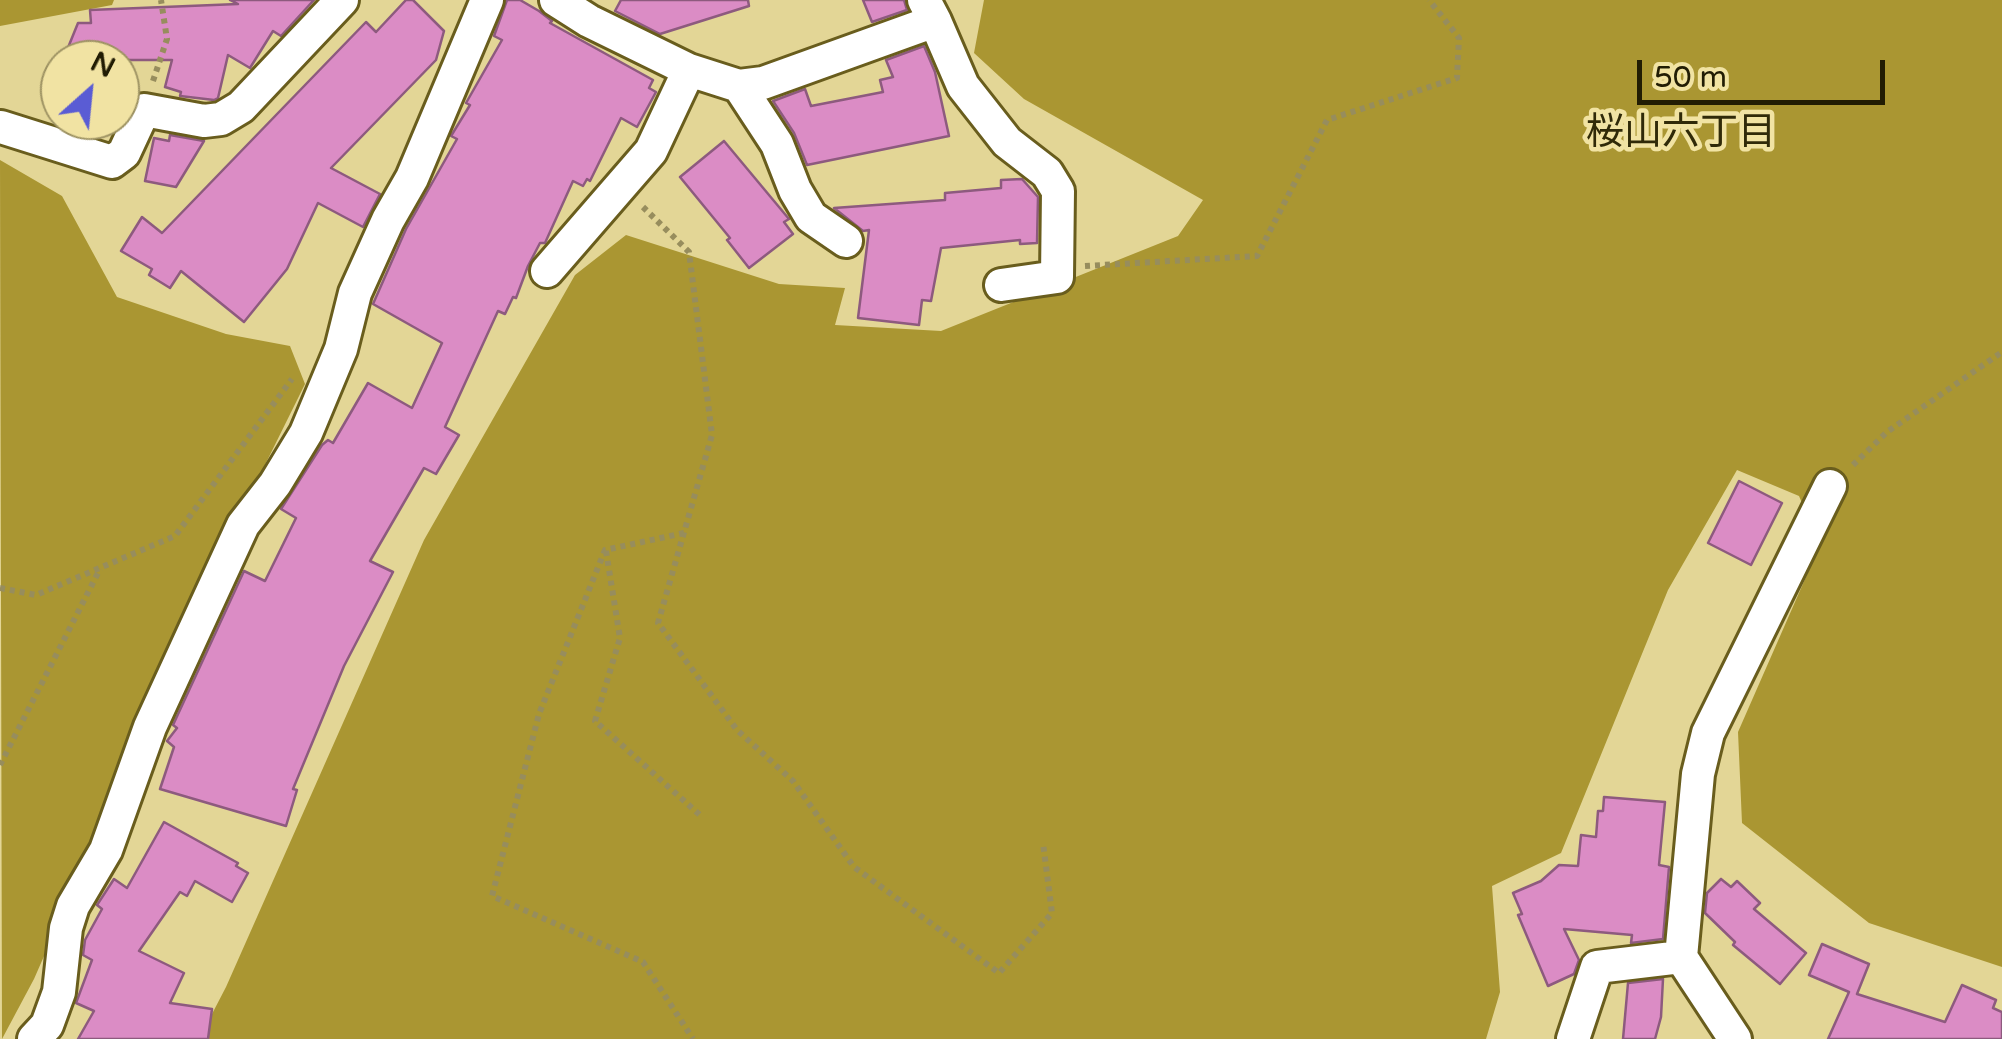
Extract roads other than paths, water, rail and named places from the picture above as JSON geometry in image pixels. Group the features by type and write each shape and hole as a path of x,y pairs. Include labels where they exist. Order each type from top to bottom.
{"street":[{"path":"1,128 112,162 124,153 144,110 204,121 221,119 241,107 342,0"},
{"path":"34,1039 47,1026 60,992 66,928 73,906 106,850 150,727 243,525 306,432 341,349 355,293 412,178 487,0"},
{"path":"556,0 588,21 689,70 739,86 764,83 930,10 963,86 1007,142 1046,173 1058,191 1057,276 1000,285"},
{"path":"547,271 651,151 689,70"},
{"path":"739,86 777,144 795,190 811,217 846,241"},
{"path":"1736,1039 1681,957 1698,774 1708,733 1830,486"},
{"path":"1573,1039 1597,967 1681,957"}],"district":[{"name":"桜山六丁目","path":"1681,134"}]}
